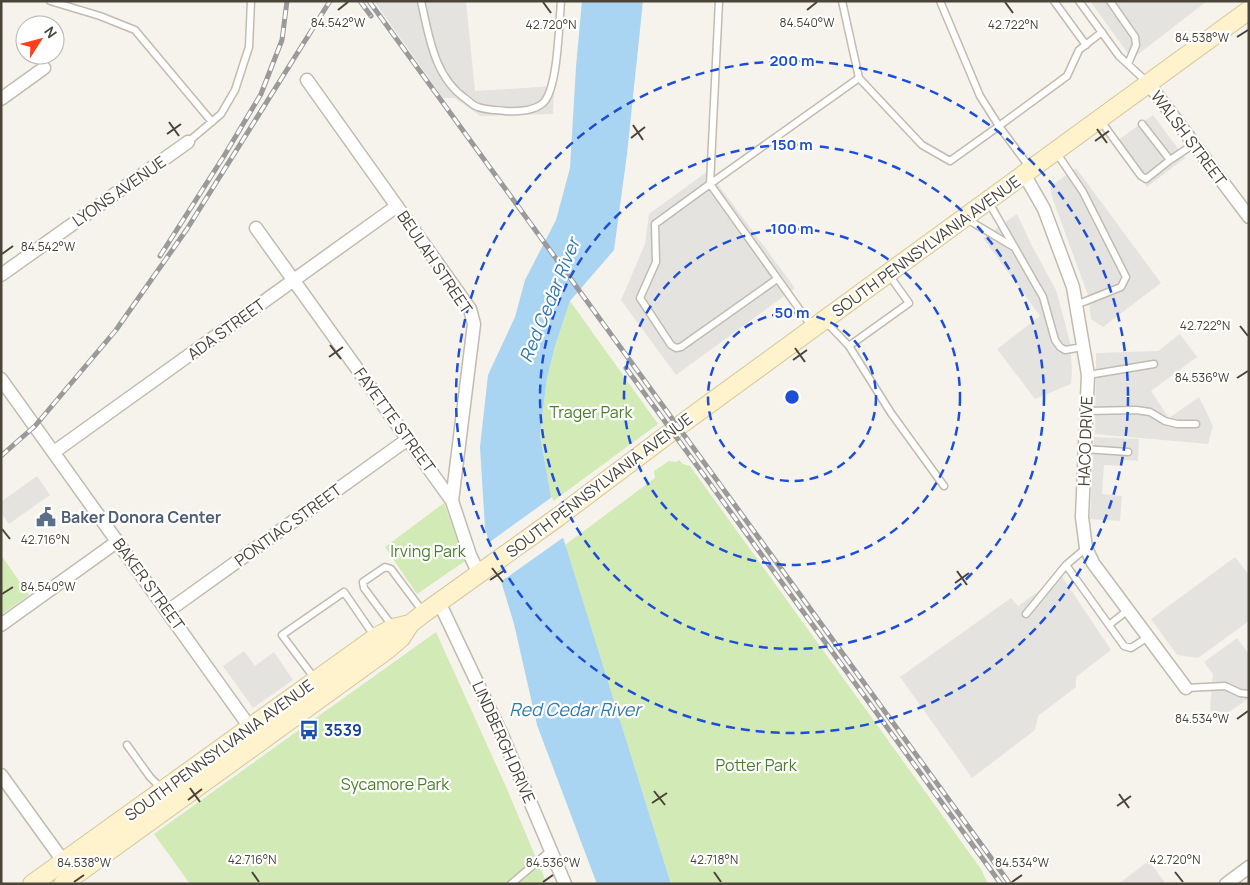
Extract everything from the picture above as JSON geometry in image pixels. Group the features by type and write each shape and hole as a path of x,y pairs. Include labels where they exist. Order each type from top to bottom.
{"main road":[{"name":"SOUTH PENNSYLVANIA AVENUE","path":"69,880 174,804 316,680 376,637 409,622 439,602 558,517 687,420 1249,10"},
{"name":"SOUTH PENNSYLVANIA AVENUE","path":"34,883 163,790 255,735 387,650 401,638 409,622"}],"street":[{"path":"1,99 44,68"},
{"name":"BEULAH STREET","path":"307,80 470,309 473,316 474,324 452,501"},
{"name":"WALSH STREET","path":"1148,82 1249,217"},
{"name":"LYONS AVENUE","path":"1,275 188,142"},
{"name":"HACO DRIVE","path":"1027,171 1044,209 1073,287 1088,375 1082,517 1086,548 1093,563 1186,688"},
{"name":"ADA STREET","path":"54,452 397,206"},
{"name":"FAYETTE STREET","path":"256,228 452,501 470,555 485,569"},
{"name":"BAKER STREET","path":"1,379 255,735"},
{"name":"PONTIAC STREET","path":"168,611 408,439"},
{"path":"1,625 118,541"},
{"name":"LINDBERGH DRIVE","path":"439,602 502,735 552,849 565,884"},
{"path":"1,776 64,861 69,880"},
{"path":"1226,884 1249,868"}],"lane":[{"path":"50,1 100,16 135,30 212,122"},
{"path":"188,142 221,114 235,90 249,47 251,1"},
{"path":"421,1 432,47 443,76 457,92 477,107 509,111 532,109 544,103 548,95 553,80 561,1"},
{"path":"719,1 710,184 778,279 818,324 849,346 891,413 944,486"},
{"path":"842,1 859,78 922,145 950,161 1067,76 1079,50 1102,32"},
{"path":"940,1 980,96 1027,171"},
{"path":"1054,1 1086,45"},
{"path":"1110,1 1135,37 1136,45 1128,64"},
{"path":"1083,3 1119,56 1148,82"},
{"path":"778,279 681,347 676,348 671,345 640,298 656,262 655,224 859,78"},
{"path":"1099,119 1144,178 1148,178 1194,144"},
{"path":"1142,124 1170,160"},
{"path":"1055,151 1083,192 1126,277 1121,287 1076,305"},
{"path":"987,200 1042,296 1055,340 1065,350 1083,347"},
{"path":"964,217 1014,247"},
{"path":"849,346 909,303 888,273"},
{"path":"1088,375 1154,364"},
{"path":"1086,412 1136,410 1150,412 1165,421 1177,424 1196,424"},
{"path":"1085,449 1128,452"},
{"path":"1026,614 1066,565 1086,548"},
{"path":"1066,565 1124,646 1131,648 1148,637"},
{"path":"385,567 391,569 409,622 364,588 363,582 385,567"},
{"path":"316,680 282,635 344,592 376,637"},
{"path":"1108,624 1128,610"},
{"path":"1186,688 1225,686 1240,693 1249,694"},
{"path":"127,745 150,777 174,804"},
{"path":"511,884 552,849"}],"green space":[{"name":"Trager Park","path":"570,301 658,424 552,502 540,435 547,378"},
{"name":"Potter Park","path":"679,460 683,464 690,466 981,869 988,884 671,884 565,545 655,478 654,471 669,461 676,462"},
{"name":"Irving Park","path":"444,503 465,561 417,594 385,547"},
{"path":"1,555 29,595 1,615"},
{"name":"Sycamore Park","path":"436,632 507,789 547,884 190,884 154,834"}],"shaded area":[{"path":"374,1 466,1 475,91 554,86 553,114 480,116 455,98 443,98"},
{"path":"1090,1 1207,1 1132,59"},
{"path":"1153,115 1185,158 1147,187 1114,143"},
{"path":"1076,168 1161,283 1103,327 1091,319 1088,295 1050,187"},
{"path":"708,171 795,288 676,375 621,300 645,244 649,214"},
{"path":"1017,214 1056,290 1070,342 1071,384 1035,399 997,349 1040,316 983,238"},
{"path":"1180,334 1197,357 1151,391 1169,418 1199,397 1213,426 1208,444 1095,434 1096,353 1158,351"},
{"path":"1094,437 1139,439 1138,461 1123,460 1122,466 1104,465 1102,494 1122,496 1120,521 1090,519"},
{"path":"37,476 50,495 9,524 1,512 1,502"},
{"path":"1235,557 1249,575 1249,621 1198,658 1177,655 1151,619"},
{"path":"1061,575 1111,650 1076,677 1076,687 1038,716 1035,730 972,778 900,677 1011,598 1018,606"},
{"path":"1237,638 1249,654 1249,698 1218,720 1210,709 1213,674 1204,662"},
{"path":"244,651 255,666 274,652 293,680 253,708 223,666"},
{"path":"1149,861 1166,884 1118,884"}],"water":[{"name":"Red Cedar River","path":"582,1 643,1 627,154 614,250 570,301 547,378 540,435 552,502 671,884 597,884 537,725 514,624 485,528 480,447 488,375 515,317 525,280 556,220 570,168"}],"pier":[{"path":"552,497 564,537 499,583 487,544"}],"railway":[{"path":"160,256 261,94 282,40 287,1"},
{"path":"1,456 35,426 116,330 187,229 330,1"},
{"path":"360,1 371,16"},
{"path":"369,1 1010,884"},
{"path":"626,368 1001,884"}],"place":[{"name":"Baker Donora Center","path":"46,517"},
{"name":"3539","path":"309,730"}]}
